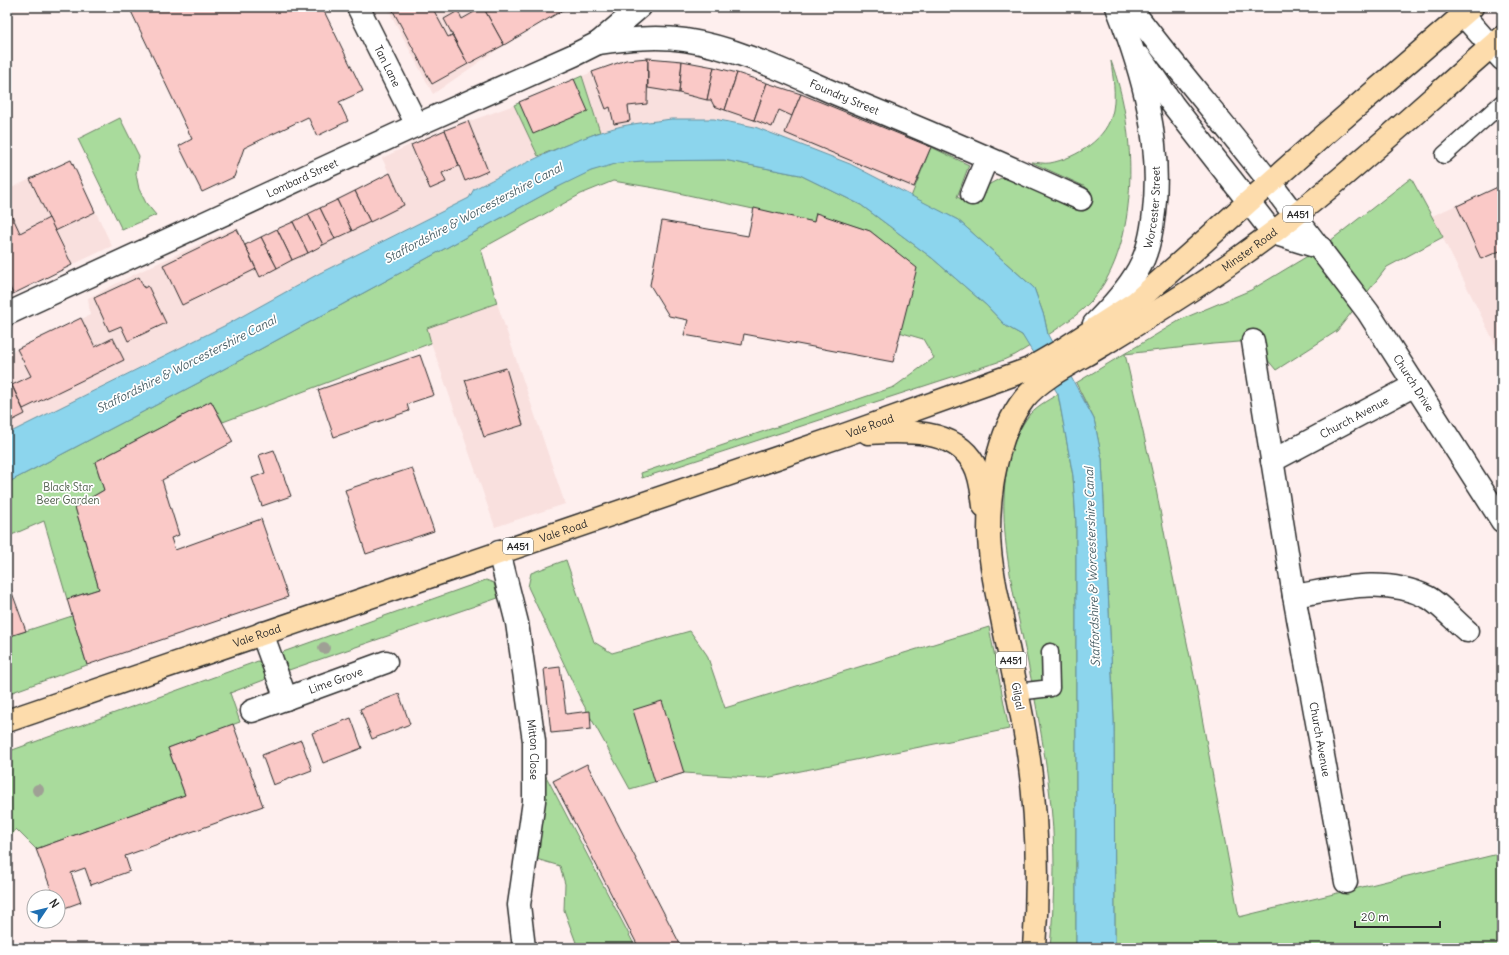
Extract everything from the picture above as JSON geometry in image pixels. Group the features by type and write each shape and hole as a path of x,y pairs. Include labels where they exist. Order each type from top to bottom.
{"main road":[{"name":"A451","path":"1033,377 1070,352 1136,302 1248,202 1468,11"},
{"name":"Minster Road","path":"1070,352 1187,293 1273,233 1499,48"},
{"name":"Vale Road","path":"7,721 847,434 1033,377"},
{"name":"Gilgal","path":"1033,377 1003,439 993,482 988,534 996,593 1024,726 1035,813 1038,899 1034,948"},
{"path":"847,434 911,432 941,438 960,447 975,465 980,480 988,534"}],"street":[{"name":"Tan Lane","path":"358,7 418,125"},
{"path":"598,43 640,7"},
{"name":"Worcester Street","path":"1070,352 1130,283 1139,269 1150,239 1157,171 1152,125 1132,46 1117,7"},
{"path":"1130,7 1170,59 1271,182"},
{"path":"1468,11 1499,48"},
{"name":"Foundry Street","path":"598,43 665,38 687,41 716,48 768,65 1081,199"},
{"name":"Lombard Street","path":"7,314 598,43"},
{"name":"Worcester Street","path":"1132,46 1173,105 1273,233"},
{"path":"972,194 987,158"},
{"name":"Church Drive","path":"1271,182 1368,312 1502,521"},
{"path":"1273,233 1321,248"},
{"name":"Church Avenue","path":"1252,341 1294,596 1346,882"},
{"name":"Church Avenue","path":"1272,461 1415,385"},
{"name":"Mitton Close","path":"499,552 517,623 534,741 534,801 519,906 524,948"},
{"path":"1294,596 1364,586 1398,587 1428,597 1467,631"},
{"path":"262,633 286,698"},
{"name":"Lime Grove","path":"252,711 386,662"}],"lane":[{"path":"1444,155 1502,103"},
{"path":"1017,692 1051,688 1050,652"}],"shaded area":[{"path":"387,7 568,7 504,45 433,94"},
{"path":"648,58 705,65 734,72 804,95 931,147 911,197 850,164 755,127 714,119 615,127 600,132 582,76 626,60"},
{"path":"514,105 538,156 474,189 469,198 333,266 228,324 7,434 7,354 90,315 88,298 141,271 236,227 245,245 389,173 382,158 429,136"},
{"path":"71,160 112,246 7,296 7,190"},
{"path":"1502,185 1502,358 1432,216"},
{"path":"497,303 565,504 495,527 426,328"}],"green space":[{"path":"1111,61 1119,86 1129,144 1130,174 1128,205 1123,234 1115,261 1098,293 1078,313 1048,335 1044,316 1034,288 958,220 911,197 931,147 969,165 957,197 977,206 988,185 1001,178 1009,179 1078,208 1086,187 1031,162 1050,163 1070,157 1089,146 1105,130 1110,120 1114,104 1114,86"},
{"path":"582,76 600,132 538,156 514,105"},
{"path":"120,118 139,156 136,174 139,189 146,203 156,215 122,230 78,139"},
{"name":"Black Star Beer Garden","path":"650,160 724,160 800,175 861,205 932,258 986,305 1006,326 1022,335 1030,346 1001,361 642,478 641,473 894,387 934,358 923,339 899,332 916,268 870,231 816,214 814,222 655,188 613,181 581,194 481,249 497,303 427,328 431,343 223,422 211,401 95,462 104,490 75,507 99,589 67,599 44,521 7,537 7,483 200,382 556,188 596,169 620,163"},
{"path":"1411,178 1443,237 1387,267 1337,331 1276,370 1252,341 1125,354 1155,484 1195,680 1239,917 1502,853 1502,948 1115,948 1114,720 1102,459 1094,419 1076,383 1182,319 1251,290 1321,248"},
{"path":"1058,394 1073,476 1076,522 1076,948 1050,948 1054,868 1051,808 1040,725 1010,572 1005,538 1004,505 1006,473 1014,444 1030,414 1041,404"},
{"path":"566,560 594,642 612,653 690,631 707,655 725,708 989,627 1009,729 766,778 684,773 630,789 581,700 528,587 531,573"},
{"path":"486,580 494,583 498,598 286,671 281,655 283,652"},
{"path":"72,616 87,665 7,694 7,637"},
{"path":"258,661 262,663 267,677 264,680 230,693 240,722 168,748 185,795 36,849 16,829 7,841 7,752"},
{"path":"534,755 636,948 578,948 564,910 565,884 560,866 526,856"}],"water":[{"name":"Staffordshire & Worcestershire Canal","path":"671,119 714,119 755,127 850,164 958,220 1034,288 1044,316 1048,335 1094,419 1102,459 1114,720 1115,948 1076,948 1076,522 1073,476 1058,394 1022,335 1006,326 986,305 932,258 861,205 800,175 724,160 642,161 619,163 591,171 556,188 200,382 7,483 7,434 228,324 320,273 469,198 474,189 526,163 560,147 614,128"}],"building":[{"path":"129,7 322,7 363,91 339,102 348,121 317,136 308,117 244,148 234,177 202,192 179,146 192,139"},
{"path":"391,7 432,7 448,37 452,35 468,64 432,84"},
{"path":"483,7 568,7 504,45"},
{"path":"483,7 504,45 468,64 444,19 458,11 462,19"},
{"path":"648,58 647,104 628,106 630,121 614,124 610,107 606,109 592,72 626,60"},
{"path":"648,58 682,61 679,93 648,88"},
{"path":"682,61 714,67 707,100 679,93"},
{"path":"714,67 737,73 725,110 714,106 711,100 707,100"},
{"path":"737,73 767,83 754,120 725,110"},
{"path":"574,79 588,111 533,134 519,102"},
{"path":"767,83 801,94 792,116 779,110 772,127 754,120"},
{"path":"801,94 931,147 914,187 785,133"},
{"path":"468,121 488,171 465,181 445,130"},
{"path":"445,130 459,166 442,173 446,182 430,189 411,145"},
{"path":"71,160 95,212 55,231 30,179"},
{"path":"390,173 404,205 370,222 355,191"},
{"path":"1502,185 1502,250 1481,259 1457,206"},
{"path":"355,191 370,222 352,231 337,200"},
{"path":"337,200 352,231 335,239 320,208"},
{"path":"7,205 20,233 49,218 72,265 13,294 7,282"},
{"path":"320,208 335,239 323,245 308,214"},
{"path":"754,208 814,222 816,213 870,231 917,268 893,362 744,334 742,345 684,335 688,320 669,316 650,285 662,221 748,236"},
{"path":"308,214 323,245 308,253 293,222"},
{"path":"293,222 308,253 292,260 277,229"},
{"path":"237,229 256,269 182,305 163,265"},
{"path":"277,229 292,260 277,268 261,237"},
{"path":"261,237 277,268 260,277 245,245"},
{"path":"139,277 144,288 148,286 166,323 128,341 121,326 109,331 94,298"},
{"path":"7,282 13,294 7,296"},
{"path":"81,318 95,347 113,338 124,360 23,409 12,385 31,376 17,349"},
{"path":"420,355 434,395 407,404 409,411 334,437 318,390"},
{"path":"506,368 523,425 484,437 465,380"},
{"path":"7,375 25,414 7,423"},
{"path":"211,401 233,442 162,480 179,535 171,538 175,550 261,519 288,597 87,665 67,599 99,589 75,507 104,490 95,462"},
{"path":"274,450 291,496 262,506 252,478 265,473 259,455"},
{"path":"412,468 434,531 366,554 345,490"},
{"path":"7,579 26,631 7,637"},
{"path":"560,667 566,714 590,711 591,729 551,733 544,669"},
{"path":"399,694 410,724 372,739 360,709"},
{"path":"662,701 684,773 655,782 633,710"},
{"path":"351,718 362,748 323,763 312,733"},
{"path":"233,724 263,806 125,856 130,871 91,885 85,868 71,873 81,902 66,907 66,889 51,889 36,849 185,795 168,748"},
{"path":"301,740 312,770 273,785 262,755"},
{"path":"587,764 682,948 639,948 553,781"}]}
